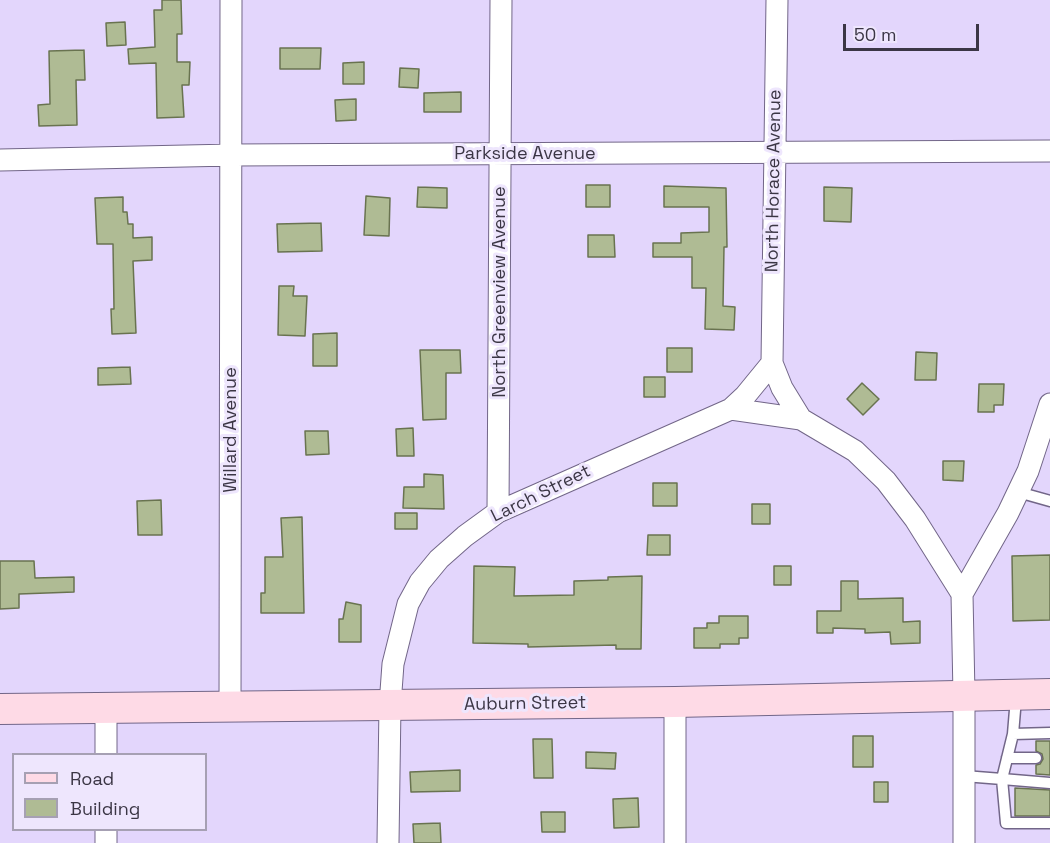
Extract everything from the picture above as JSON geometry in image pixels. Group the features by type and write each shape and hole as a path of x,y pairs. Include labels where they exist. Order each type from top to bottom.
{"main road":[{"name":"Auburn Street","path":"0,709 675,702 1050,694"}],"street":[{"name":"Willard Avenue","path":"230,705 231,0"},
{"name":"North Greenview Avenue","path":"498,512 501,0"},
{"name":"North Horace Avenue","path":"772,363 777,0"},
{"name":"Parkside Avenue","path":"0,160 232,155 1050,151"},
{"name":"Larch Street","path":"390,705 393,664 408,604 420,582 439,560 498,512 731,409 745,396 772,363"},
{"path":"772,363 782,388 801,418"},
{"path":"964,843 962,594 1028,471 1050,404"},
{"path":"731,409 801,418 855,451 886,481 915,519 962,594"},
{"path":"675,702 675,843"},
{"path":"388,843 390,705"},
{"path":"106,709 106,753"}],"lane":[{"path":"1018,492 1050,501"},
{"path":"1017,694 1013,734 1002,779 1006,823 1050,823"},
{"path":"1013,734 1050,733"},
{"path":"1007,758 1036,758"},
{"path":"964,776 1050,783"}],"building":[{"path":"162,0 181,0 182,34 177,34 177,62 190,62 189,85 182,85 184,117 157,118 156,63 129,64 128,49 155,47 154,10 162,10"},
{"path":"125,22 126,45 107,46 106,23"},
{"path":"280,48 321,48 320,69 280,69"},
{"path":"84,50 85,80 76,80 77,125 39,126 38,105 50,104 49,51"},
{"path":"364,62 364,84 343,84 343,63"},
{"path":"400,68 419,69 418,88 399,87"},
{"path":"461,92 461,112 424,112 424,93"},
{"path":"356,99 356,120 336,121 335,100"},
{"path":"586,185 610,185 610,207 586,207"},
{"path":"664,186 726,188 727,247 724,247 723,306 735,307 734,330 705,329 706,288 692,288 692,257 653,257 653,243 681,243 681,233 709,232 709,207 664,207"},
{"path":"418,187 447,188 447,208 417,207"},
{"path":"824,187 852,188 851,222 824,221"},
{"path":"366,196 390,198 389,236 364,235"},
{"path":"123,197 123,212 127,212 128,224 133,224 133,238 152,237 152,260 133,261 136,333 112,334 113,244 97,244 95,198"},
{"path":"321,223 322,251 278,252 277,224"},
{"path":"588,235 614,235 615,257 588,257"},
{"path":"279,286 294,286 293,296 307,296 305,336 278,335"},
{"path":"337,333 337,366 313,366 313,334"},
{"path":"667,348 692,348 692,372 667,372"},
{"path":"420,350 460,350 461,373 446,373 446,419 423,420"},
{"path":"916,352 937,353 936,380 915,380"},
{"path":"130,367 131,384 98,385 98,368"},
{"path":"644,377 665,377 665,397 644,397"},
{"path":"862,383 879,399 863,415 847,399"},
{"path":"979,384 1004,384 1003,405 994,405 994,412 978,412"},
{"path":"413,428 414,456 397,456 396,429"},
{"path":"305,431 328,431 329,454 306,455"},
{"path":"943,461 964,461 963,481 943,480"},
{"path":"424,474 443,475 444,509 403,508 404,487 424,487"},
{"path":"653,483 677,483 677,506 653,506"},
{"path":"161,500 162,535 138,535 137,501"},
{"path":"752,504 770,504 770,524 752,524"},
{"path":"395,513 417,513 417,529 395,529"},
{"path":"302,517 304,613 261,613 261,593 265,593 265,557 283,557 281,518"},
{"path":"648,535 670,535 670,555 647,555"},
{"path":"1050,555 1050,620 1013,621 1012,556"},
{"path":"0,561 34,561 35,578 74,577 74,592 19,594 19,608 0,609"},
{"path":"474,566 515,567 514,596 574,595 574,581 642,576 641,649 616,649 616,645 528,647 528,644 473,643"},
{"path":"774,566 791,566 791,585 774,585"},
{"path":"841,581 858,581 858,599 903,598 903,622 920,621 920,643 891,644 890,632 865,633 865,629 833,628 833,633 817,633 817,611 841,611"},
{"path":"346,602 361,605 361,642 339,642 339,619 343,619"},
{"path":"719,616 748,616 748,638 739,638 739,644 720,644 720,648 694,648 694,628 707,628 707,623 719,623"},
{"path":"853,736 873,736 873,767 853,767"},
{"path":"533,739 552,739 553,778 534,778"},
{"path":"1036,741 1050,741 1050,775 1036,774 1036,765 1040,764 1043,759 1042,754 1036,751"},
{"path":"586,752 616,753 615,769 586,768"},
{"path":"460,770 460,791 411,792 410,772"},
{"path":"874,782 888,782 888,802 874,802"},
{"path":"1015,788 1050,790 1050,816 1015,816"},
{"path":"638,798 639,827 614,828 613,799"},
{"path":"541,812 565,812 565,832 542,832"},
{"path":"440,823 441,843 414,843 413,824"}]}
